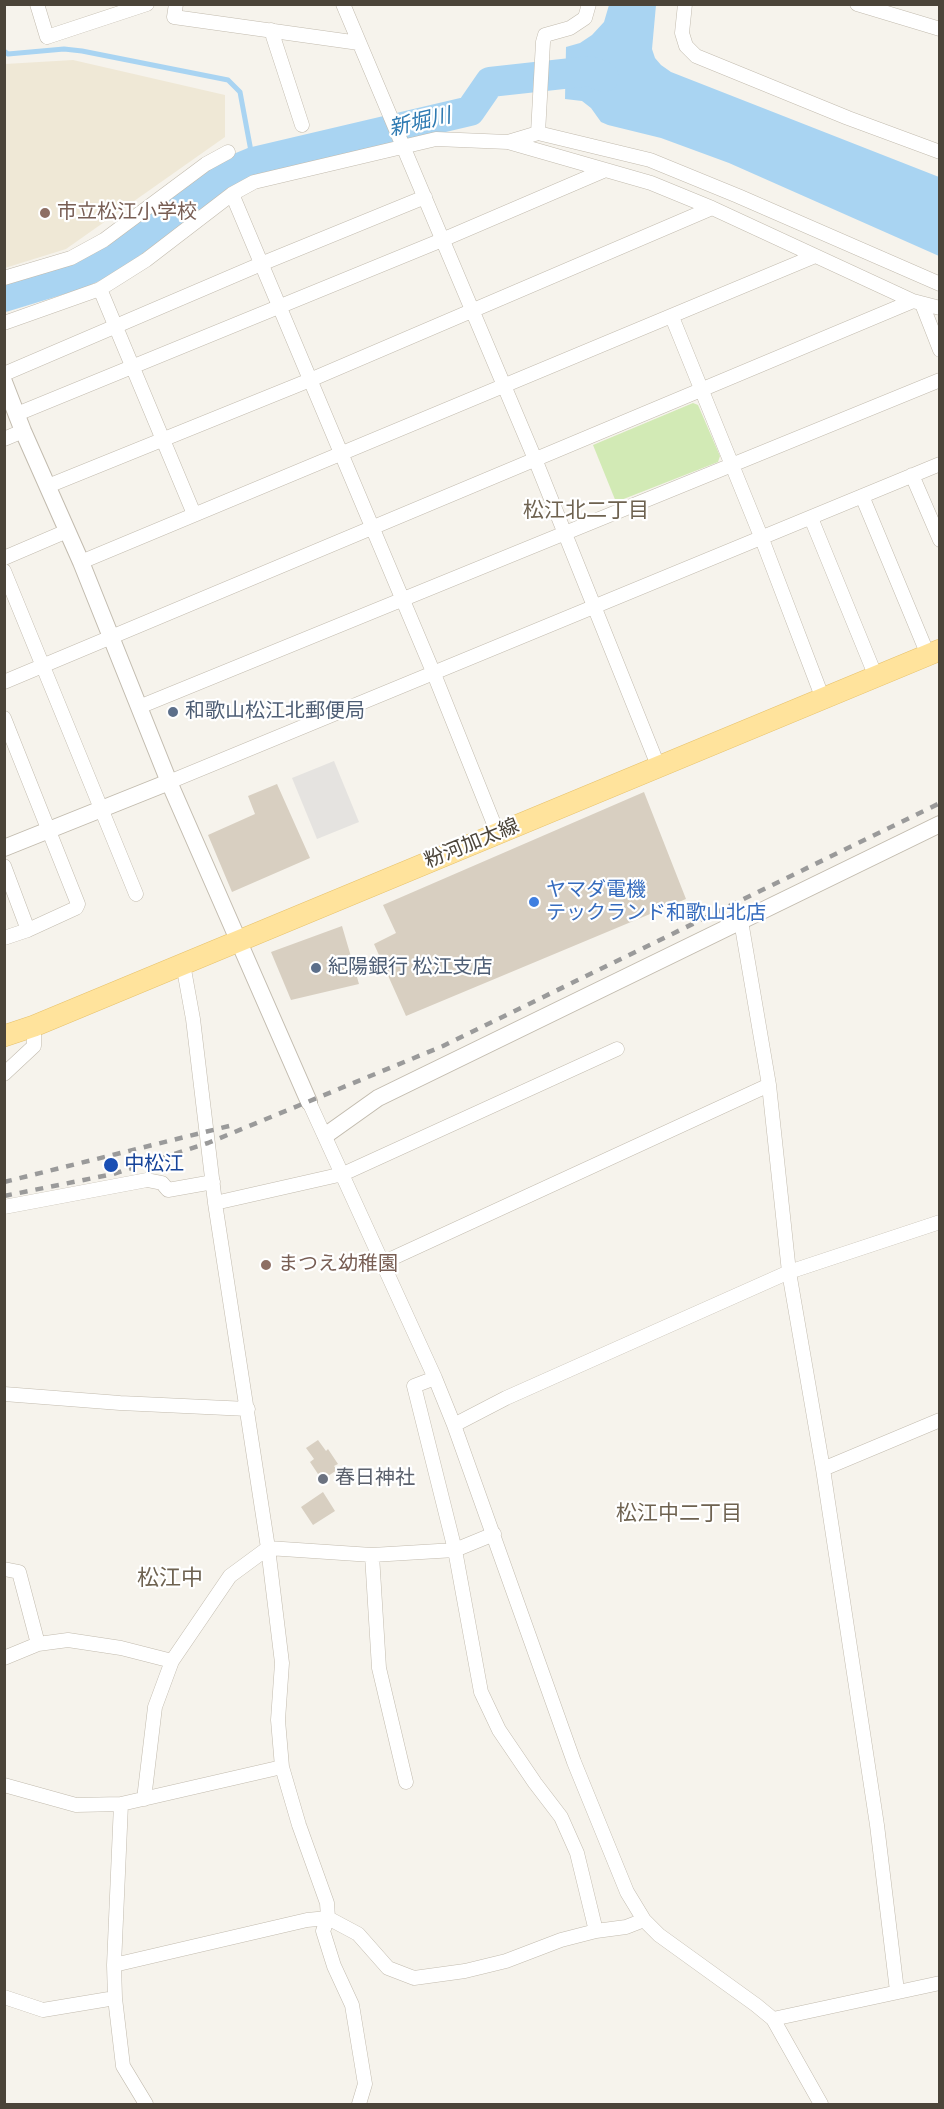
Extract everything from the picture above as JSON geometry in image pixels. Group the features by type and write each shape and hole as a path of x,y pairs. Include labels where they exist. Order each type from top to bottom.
{"main road":[{"name":"粉河加太線","path":"4,1036 34,1026 934,653"}],"street":[{"path":"37,4 46,37 147,4"},
{"path":"176,4 174,17 359,43"},
{"path":"343,4 535,459 659,768"},
{"path":"538,128 545,35 570,28 585,18 589,4"},
{"path":"685,4 681,33 686,46 696,56 848,118 939,152"},
{"path":"857,4 939,29"},
{"path":"271,30 302,125"},
{"path":"508,142 538,128 650,160 939,284"},
{"path":"4,323 100,289 146,260 232,194 254,182 402,143 436,139 508,142 651,183 712,208 917,302 939,308"},
{"path":"4,278 71,258 104,240 206,165 228,152"},
{"path":"17,414 442,240 603,171"},
{"path":"232,194 434,674 498,834"},
{"path":"4,374 425,197"},
{"path":"48,486 310,380 712,208"},
{"path":"81,562 815,256"},
{"path":"100,289 194,514"},
{"path":"917,302 939,350"},
{"path":"4,682 535,459 917,302"},
{"path":"672,316 762,538 823,699"},
{"path":"139,707 939,380"},
{"path":"4,381 237,942 435,1378 494,1534 574,1762 627,1892 644,1920 659,1935 772,2019 821,2104"},
{"path":"4,439 23,431"},
{"path":"4,848 434,674 939,464"},
{"path":"912,475 939,540"},
{"path":"862,496 934,653"},
{"path":"811,518 876,677"},
{"path":"4,558 67,531"},
{"path":"4,571 136,894"},
{"path":"4,718 78,904 76,908 28,930 4,938"},
{"path":"326,1135 378,1098 939,824"},
{"path":"4,866 28,930"},
{"path":"741,921 769,1086 789,1272 823,1469 877,1825 897,1991"},
{"path":"183,964 193,1019 213,1182 268,1548 282,1663 278,1720 282,1767 299,1825 327,1902 328,1918 323,1931 334,1966 352,2005 365,2084 359,2104"},
{"path":"4,1074 34,1046 34,1026"},
{"path":"216,1203 343,1174 617,1049"},
{"path":"382,1263 769,1086"},
{"path":"4,1207 147,1180 162,1183 168,1190 213,1182"},
{"path":"454,1425 506,1398 789,1272 939,1222"},
{"path":"435,1378 414,1386 455,1550 481,1692 499,1730 561,1817 577,1853 596,1931"},
{"path":"4,1394 120,1403 248,1409"},
{"path":"823,1469 939,1420"},
{"path":"144,1799 155,1707 172,1661 230,1576 268,1548 372,1555 455,1550 494,1534"},
{"path":"372,1555 379,1668 406,1782"},
{"path":"4,1569 19,1572 38,1644"},
{"path":"4,1658 38,1644 68,1640 121,1648 172,1661"},
{"path":"4,1785 76,1805 122,1804 282,1767"},
{"path":"122,1804 114,1965 115,1998 123,2066 146,2104"},
{"path":"114,1965 307,1920 328,1918 358,1934 388,1968 414,1978 465,1971 506,1961 561,1940 596,1931 626,1927 644,1920"},
{"path":"772,2019 939,1983"},
{"path":"4,1997 43,2010 115,1998"}],"shaded area":[{"path":"73,60 225,95 225,137 66,249 5,268 5,64"},
{"path":"334,761 359,822 317,839 292,778"}],"green space":[{"path":"693,403 698,405 720,456 718,462 616,502 593,445"}],"water":[{"path":"609,5 656,5 652,49 655,58 671,72 939,177 939,256 729,163 661,138 608,125 601,122 591,108 582,101 565,99 566,47 580,43 592,35 604,22"}],"building":[{"path":"277,784 310,858 232,892 208,835 255,814 248,796"},
{"name":"ヤマダ電機 テックランド和歌山北店","path":"644,792 686,899 406,1016 374,944 396,933 383,905"},
{"name":"紀陽銀行 松江支店","path":"342,926 359,984 291,1000 271,952"},
{"path":"318,1440 326,1451 328,1449 338,1464 334,1466 337,1470 322,1480 310,1462 314,1459 306,1448"},
{"path":"323,1492 335,1511 313,1525 301,1507"}],"waterway":[{"path":"4,51 8,54 64,49 82,51 228,80 240,92 253,162"},
{"name":"新堀川","path":"4,297 76,275 107,261 229,172 253,162 470,111 490,82 590,71 604,77"}],"railway":[{"path":"4,1196 113,1174 208,1143 443,1046 940,803"},
{"path":"4,1182 233,1125"}],"place":[{"name":"市立松江小学校","path":"45,213"},
{"name":"和歌山松江北郵便局","path":"173,712"},
{"name":"ヤマダ電機 テックランド和歌山北店","path":"534,902"},
{"name":"紀陽銀行 松江支店","path":"316,968"},
{"name":"中松江","path":"111,1165"},
{"name":"まつえ幼稚園","path":"266,1265"},
{"name":"春日神社","path":"323,1479"}],"district":[{"name":"松江北二丁目","path":"586,511"},
{"name":"松江中二丁目","path":"679,1514"},
{"name":"松江中","path":"170,1579"}]}
